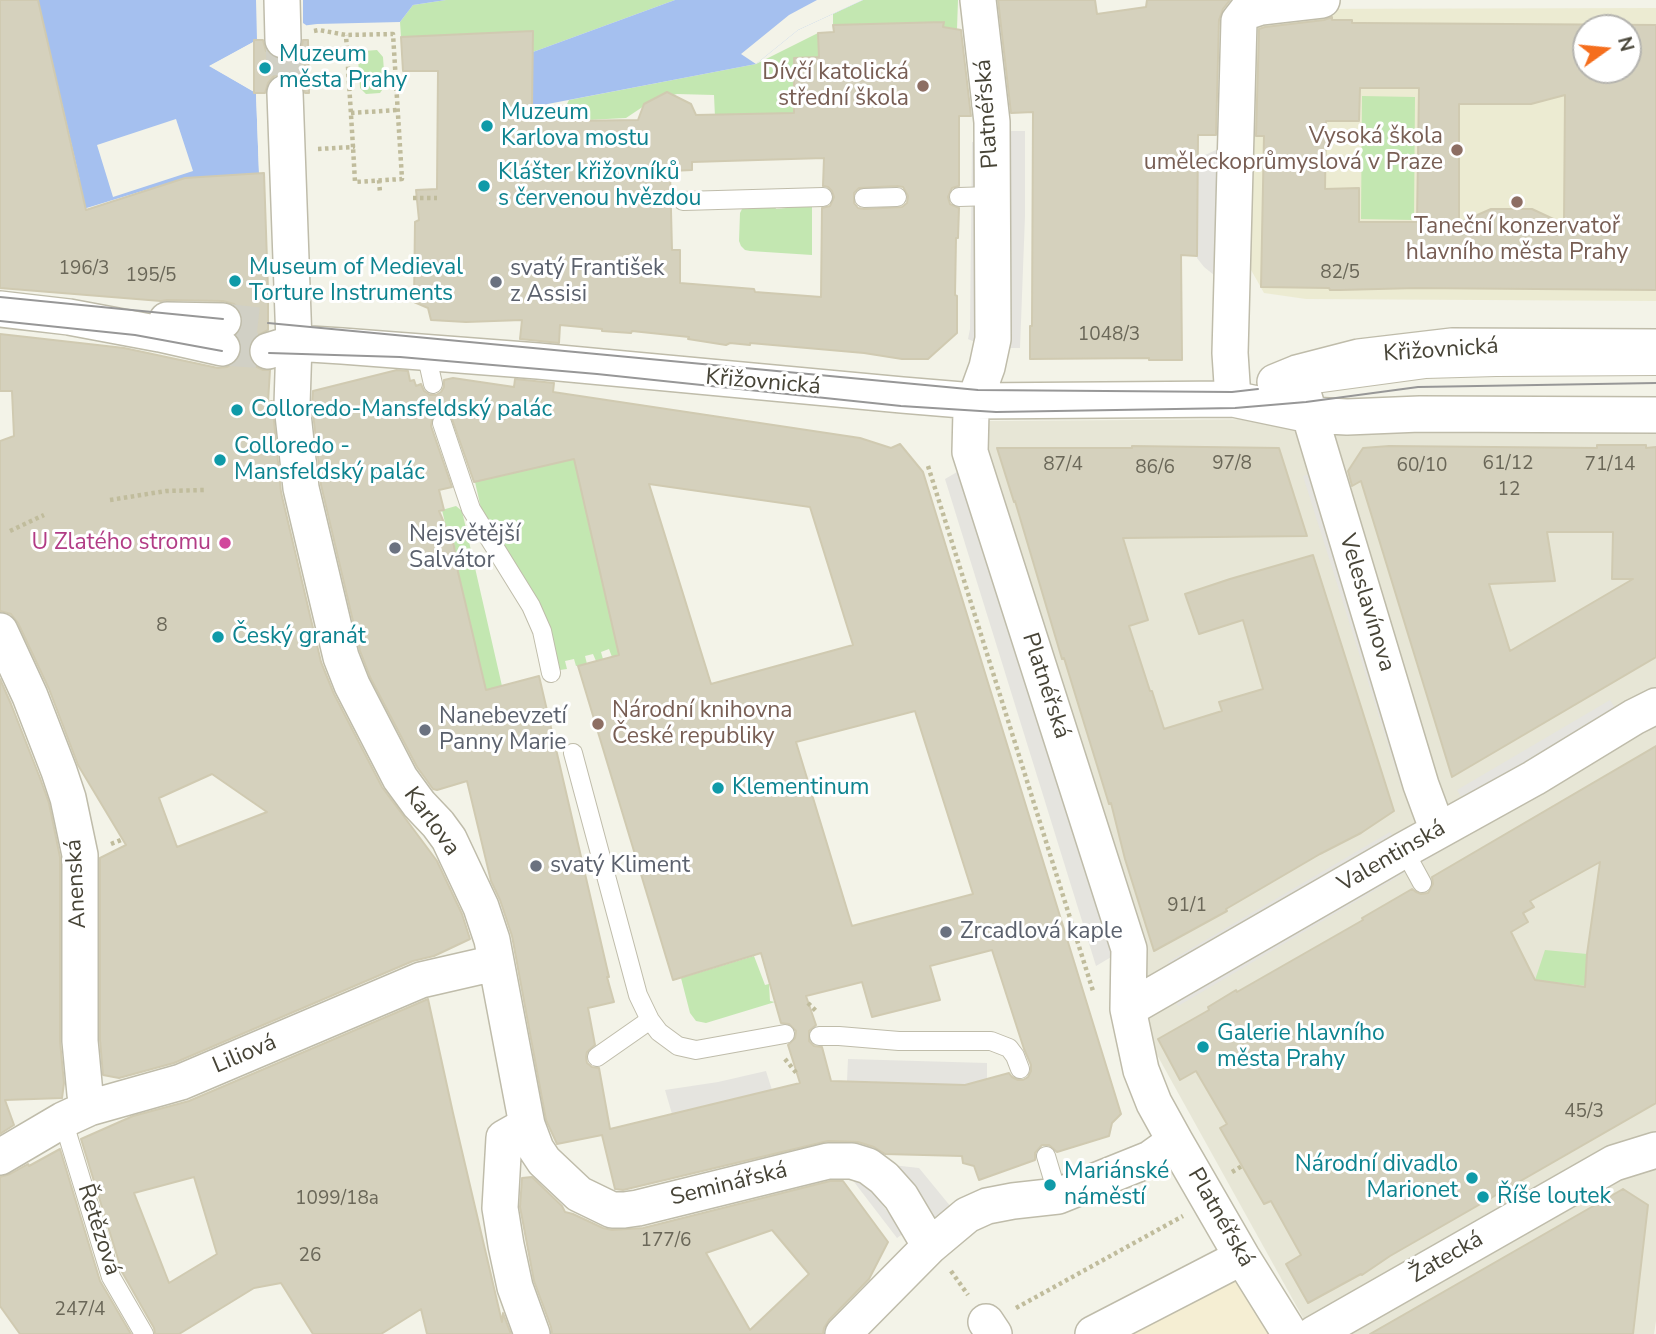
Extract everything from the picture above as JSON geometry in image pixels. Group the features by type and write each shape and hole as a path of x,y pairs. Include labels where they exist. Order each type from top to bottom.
{"street":[{"path":"282,0 283,40"},
{"name":"Platnéřská","path":"978,0 992,122 975,196 993,339 987,367 971,411 970,452 1129,949 1128,1009 1141,1070 1154,1103 1175,1141 1290,1334"},
{"path":"1245,394 1230,353 1238,26 1242,17 1251,10 1321,0"},
{"name":"Karlova","path":"285,93 286,146 277,340 292,405 301,488 341,657 352,685 400,778 449,839 481,907 525,1071 527,1125"},
{"path":"0,309 222,335"},
{"name":"Křižovnická","path":"277,340 430,368 538,361 974,401 1302,391 1359,357 1452,346 1656,347"},
{"name":"Křižovnická","path":"1302,391 1347,417 1420,414 1656,415"},
{"name":"Veleslavínova","path":"1302,391 1421,785 1438,831"},
{"name":"Anenská","path":"0,631 30,696 59,771 68,798 80,855 80,1041 85,1094 76,1114"},
{"name":"Valentinská","path":"1128,1009 1656,706"},
{"name":"Liliová","path":"0,1157 76,1114 181,1082 421,980 495,962"},
{"path":"527,1125 505,1138 500,1208 515,1286 532,1334"},
{"name":"Seminářská","path":"527,1125 536,1149 544,1161 579,1194 612,1210 638,1208 828,1161 852,1161 868,1166 884,1178 901,1197 930,1246"},
{"path":"843,1334 930,1246 967,1215 987,1206 1058,1196 1150,1159 1175,1141"},
{"name":"Žatecká","path":"1314,1334 1614,1163 1656,1150"},
{"path":"1093,1334 1242,1257"}],"lane":[{"path":"683,201 822,197"},
{"path":"864,198 897,197"},
{"path":"1302,391 1425,369 1656,366"},
{"path":"442,423 471,509 531,607 541,631 551,673"},
{"path":"573,753 638,995 659,1032 673,1043 696,1050 785,1034"},
{"path":"1404,850 1422,883"},
{"path":"597,1057 650,1020"},
{"path":"819,1036 899,1041 991,1041 1009,1048 1020,1069"},
{"name":"Řetězová","path":"76,1114 111,1278 144,1334"},
{"path":"1046,1156 1058,1196"}],"path":[{"path":"318,30 346,35 393,34 402,179 355,182 346,35"},
{"path":"351,113 397,110"},
{"path":"286,146 311,149 353,147"},
{"path":"379,180 380,194"},
{"path":"413,198 437,198"},
{"path":"928,466 1094,993"},
{"path":"110,500 166,491 204,490"},
{"path":"10,530 44,515"},
{"path":"1232,1172 1242,1166"},
{"path":"930,1246 997,1323 1183,1216"}],"shaded area":[{"path":"1656,8 1656,301 1306,299 1264,293 1246,261 1249,28 1277,9"},
{"path":"1005,131 1025,131 1020,348 1003,348"},
{"path":"972,142 985,142 977,343 968,339"},
{"path":"1224,149 1220,275 1214,275 1197,258 1198,163 1205,155"},
{"path":"1289,419 1656,423 1654,1334 1312,1334 1141,1026 978,463 984,421"},
{"path":"964,468 1118,953 1096,966 945,479"},
{"path":"1313,473 1410,782 1401,786 1303,476"},
{"path":"1610,700 1620,716 1467,807 1457,790"},
{"path":"1632,736 1457,842 1178,1006 1172,995"},
{"path":"1390,832 1396,841 1173,970 1168,962"},
{"path":"848,1059 987,1063 987,1079 965,1085 847,1081"},
{"path":"766,1071 772,1090 672,1114 665,1090"},
{"path":"892,1165 919,1168 956,1213 931,1219"},
{"path":"858,1173 904,1233 897,1238 851,1178"},
{"path":"1234,1269 1270,1334 1111,1334"}],"green space":[{"path":"446,0 675,0 533,52 533,31 401,37 400,22 413,5"},
{"path":"863,0 958,0 957,29 943,30 944,23 833,25 833,14"},
{"path":"818,33 819,57 794,58 794,97 797,113 715,117 714,95 677,94 653,100 626,118 568,121 566,106 569,100 756,64"},
{"path":"377,50 383,57 385,86 380,93 366,94 360,88 358,58 364,51"},
{"path":"1362,96 1415,97 1414,220 1361,219"},
{"path":"812,204 812,255 750,251 741,246 739,241 742,209 775,206 776,209 786,208 786,205"},
{"path":"574,459 619,655 612,657 609,649 601,652 603,659 596,661 593,654 585,656 587,664 576,666 574,659 565,661 567,669 560,670 549,630 482,513 475,482"},
{"path":"456,506 462,511 502,686 483,691 464,596 463,592 460,592 451,538 442,510"},
{"path":"1545,950 1587,954 1604,988 1535,980"},
{"path":"754,956 765,985 769,984 770,1001 775,1002 706,1023 696,1021 690,1013 681,978"}],"water":[{"path":"38,0 446,0 413,5 400,22 301,26 257,40 210,66 256,93 259,173 185,178 34,224 80,181"},
{"path":"675,0 863,0 798,30 756,64 532,107 533,52"}],"pier":[{"path":"256,0 303,0 303,23 306,25 306,28 255,43 216,66 259,92 263,173 259,173 256,93 209,66 257,40"},
{"path":"817,0 863,0 798,30 756,64 741,54 789,15"},
{"path":"176,119 193,171 113,197 97,145"}],"building":[{"path":"0,0 38,0 86,210 185,178 264,173 268,330 253,338 249,346 249,356 255,366 270,370 268,402 272,401 281,492 321,662 334,694 382,787 437,861 462,914 470,939 174,1063 119,1078 103,1075 100,1040 100,858 126,845 78,765 49,689 18,623 11,614 0,611 0,441 14,436 12,391 0,391 0,334 124,348 218,368 236,362 241,353 241,343 237,335 241,331 243,321 234,304 223,301 161,301 0,288","holes":["212,774 267,812 177,847 159,798"]},
{"path":"998,0 1095,0 1097,14 1146,7 1147,0 1230,0 1219,20 1216,135 1198,135 1197,256 1181,255 1182,360 1030,359 1033,112 1011,113"},
{"path":"1332,17 1332,20 1352,20 1352,23 1572,24 1572,84 1642,84 1642,25 1656,25 1656,290 1330,290 1261,287 1264,136 1256,136 1259,29","holes":["1360,88 1419,88 1417,222 1359,222 1359,188 1325,189 1326,121 1359,121","1565,95 1564,224 1532,209 1491,209 1459,223 1459,104 1531,104"]},
{"path":"944,22 943,27 961,30 971,116 959,116 959,186 952,188 948,197 950,204 959,208 955,295 957,333 928,359 902,359 750,343 726,345 688,339 689,337 560,325 559,343 520,339 522,320 431,320 428,308 414,302 415,222 419,220 416,190 437,189 438,71 403,71 401,37 533,31 532,107 566,106 568,121 638,120 644,104 667,92 691,104 696,115 794,113 794,58 819,57 818,33 834,32 833,25","holes":["824,158 823,186 828,187 834,197 830,206 822,208 821,297 680,283 680,250 672,250 670,171 692,170 692,162","903,187 908,196 907,203 902,207 864,209 858,208 854,203 854,193 859,188"]},
{"path":"254,40 263,40 266,51 283,60 294,57 301,49 303,40 308,40 309,93 305,93 302,83 295,76 285,73 274,76 265,93 254,93"},
{"name":"Klementinum","path":"397,370 408,371 410,381 414,380 416,386 421,384 424,391 430,395 441,392 444,380 453,378 514,387 515,379 554,383 553,392 860,438 891,448 900,444 923,472 1121,1114 1112,1123 1109,1136 1057,1152 1049,1145 1042,1145 1035,1153 1035,1160 979,1180 974,1166 963,1163 962,1156 885,1154 858,1142 828,1141 623,1190 615,1189 602,1135 557,1144 546,1120 512,936 491,881 467,781 433,789 417,767 370,677 360,651 321,485 313,391","holes":["439,412 449,414 474,482 574,459 619,655 578,666 673,980 761,953 781,1023 789,1024 796,1031 795,1038 788,1045 800,1083 610,1129 599,1068 587,1063 586,1057 587,1052 595,1045 588,1008 614,1002 539,676 486,690 454,546 439,511 444,510 439,490 452,487 431,426 433,416","649,484 810,507 853,645 711,684","915,711 973,894 852,926 796,742","992,950 1031,1065 1028,1077 1018,1080 1009,1073 965,1085 831,1081 822,1047 814,1046 809,1041 809,1031 816,1025 806,996 862,982 872,1017 940,1000 930,966"]},
{"path":"1597,445 1656,447 1656,657 1452,777 1361,481 1352,486 1348,471 1363,448 1597,448","holes":["1547,532 1613,532 1612,579 1633,579 1510,651 1489,584 1555,581"]},
{"path":"997,448 1279,448 1307,536 1123,538 1148,620 1129,626 1164,729 1222,711 1219,702 1263,689 1243,620 1199,634 1185,594 1313,555 1394,811 1361,833 1154,951 1125,859 1111,803 1109,804 1064,658 1062,659"},
{"path":"0,679 49,803 60,857 60,1041 64,1083 62,1098 5,1100 14,1125 0,1134"},
{"path":"1656,746 1656,1103 1390,1256 1362,1275 1308,1303 1286,1264 1301,1255 1271,1201 1264,1204 1220,1128 1227,1124 1196,1071 1180,1080 1158,1039 1209,1010 1208,1007 1236,990 1237,992 1363,920 1362,918 1412,889 1421,894 1428,893 1433,884 1432,877","holes":["1600,862 1585,987 1535,980 1511,932 1528,922 1523,913 1534,907 1530,901"]},
{"path":"428,999 502,1322 503,1313 511,1334 427,1334 421,1309 381,1334 313,1334 281,1283 254,1288 179,1334 155,1334 122,1272 81,1139 133,1116 189,1101","holes":["194,1177 217,1254 169,1283 134,1193"]},
{"path":"60,1149 100,1281 131,1334 20,1334 0,1306 0,1177 28,1164 29,1166"},
{"path":"532,1177 565,1212 612,1230 643,1228 830,1181 843,1181 888,1242 869,1279 829,1320 823,1334 552,1334 534,1281 520,1207 522,1178","holes":["772,1230 809,1274 750,1330 706,1253"]},
{"path":"1623,1189 1648,1205 1633,1334 1370,1334"}],"tunnel":[{"path":"283,40 285,93"},
{"path":"223,321 268,326"},
{"path":"222,348 268,351"}],"tram line":[{"path":"0,297 223,319"},
{"path":"0,321 135,335 222,351"},
{"path":"268,323 978,390 1232,392 1258,389"},
{"path":"269,353 400,357 597,374 901,406 996,412 1235,408 1306,402 1418,387 1656,383"}],"place":[{"name":"Muzeum města Prahy","path":"265,68"},
{"name":"Dívčí katolická střední škola","path":"923,86"},
{"name":"Muzeum Karlova mostu","path":"487,126"},
{"name":"Vysoká škola uměleckoprůmyslová v Praze","path":"1457,150"},
{"name":"Klášter křižovníků s červenou hvězdou","path":"484,186"},
{"name":"Taneční konzervatoř hlavního města Prahy","path":"1517,202"},
{"name":"Museum of Medieval Torture Instruments","path":"235,281"},
{"name":"svatý František z Assisi","path":"496,282"},
{"name":"Colloredo-Mansfeldský palác","path":"237,410"},
{"name":"Colloredo - Mansfeldský palác","path":"220,460"},
{"name":"U Zlatého stromu","path":"225,543"},
{"name":"Nejsvětější Salvátor","path":"395,548"},
{"name":"Český granát","path":"218,637"},
{"name":"Národní knihovna České republiky","path":"598,724"},
{"name":"Nanebevzetí Panny Marie","path":"425,730"},
{"name":"Klementinum","path":"718,788"},
{"name":"svatý Kliment","path":"536,866"},
{"name":"Zrcadlová kaple","path":"946,932"},
{"name":"Galerie hlavního města Prahy","path":"1203,1047"},
{"name":"Národní divadlo Marionet","path":"1472,1178"},
{"name":"Mariánské náměstí","path":"1050,1185"},
{"name":"Říše loutek","path":"1483,1197"}]}
